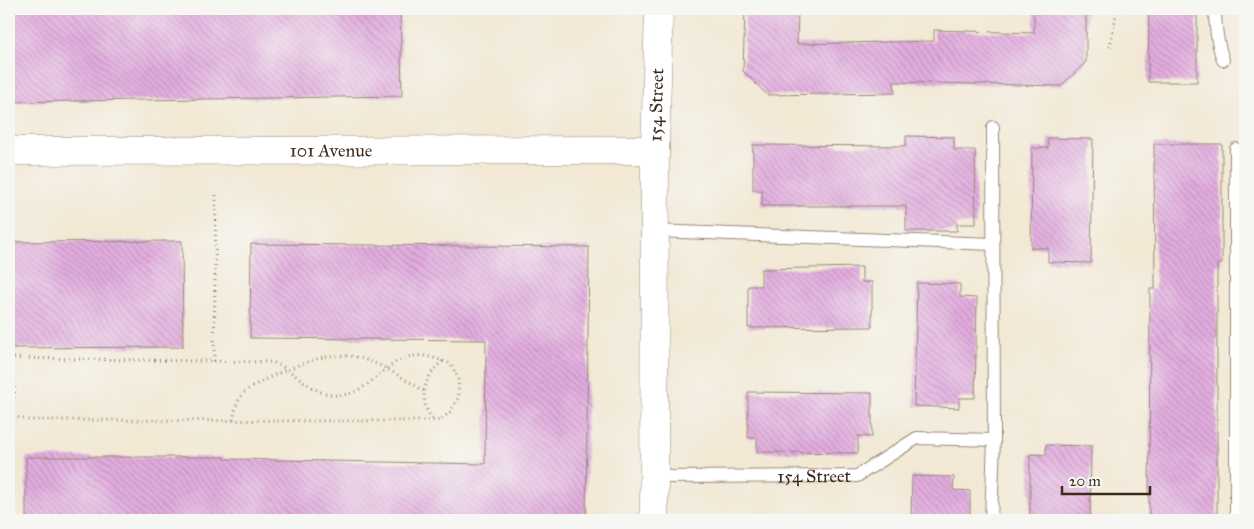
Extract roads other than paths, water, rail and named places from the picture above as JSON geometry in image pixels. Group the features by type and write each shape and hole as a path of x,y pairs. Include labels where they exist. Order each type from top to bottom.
{"street":[{"name":"154 Street","path":"654,520 655,150 659,9"},
{"name":"101 Avenue","path":"9,151 655,150"}],"lane":[{"path":"1215,9 1215,28 1223,60"},
{"path":"991,520 994,440 993,127"},
{"path":"1236,149 1241,218 1241,455 1236,520"},
{"path":"655,231 993,244"},
{"name":"154 Street","path":"654,477 857,476 917,438 994,440"}]}
